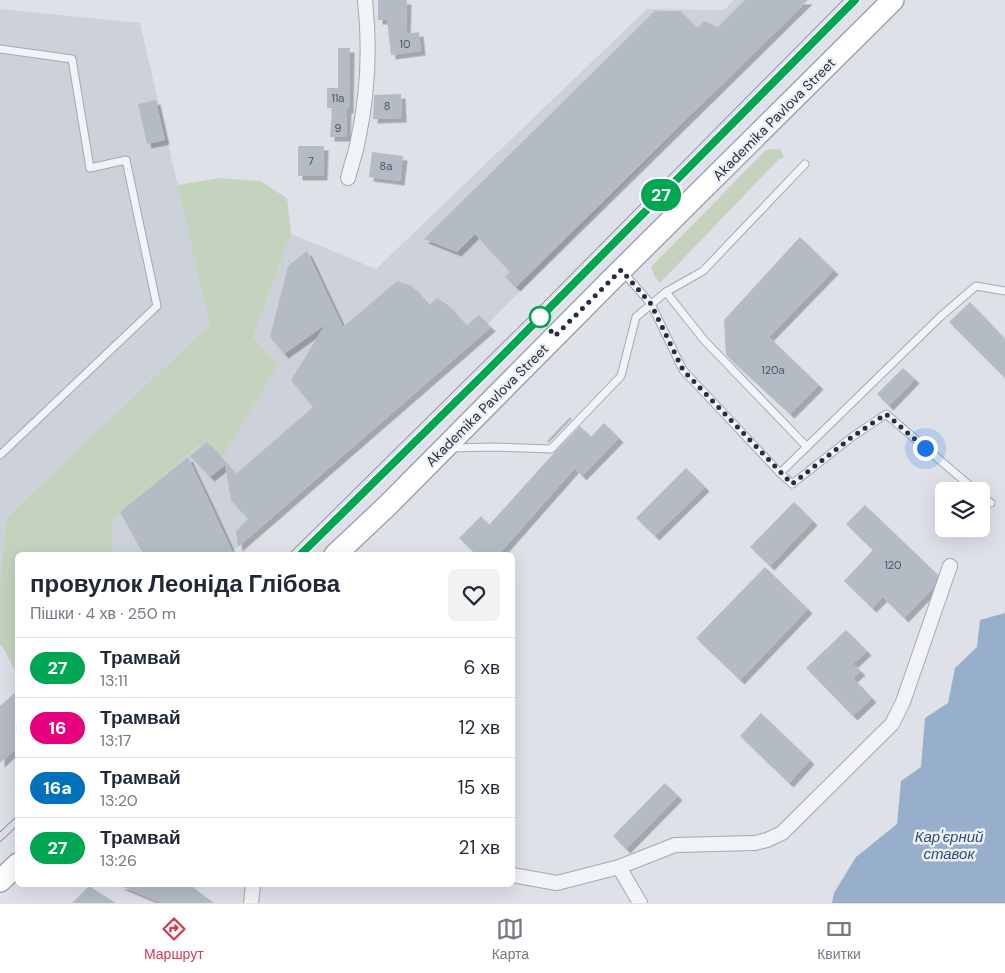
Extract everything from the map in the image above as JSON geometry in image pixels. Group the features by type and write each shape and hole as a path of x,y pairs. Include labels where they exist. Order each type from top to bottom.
{"main road":[{"name":"Akademika Pavlova Street","path":"338,552 389,504 893,0"},
{"path":"0,881 15,867"}],"street":[{"path":"348,178 358,141 367,78 368,26 365,0"},
{"path":"515,876 557,883 619,866 675,845 755,843 782,833 892,724 903,702 950,566"},
{"path":"619,866 640,903"},
{"path":"251,903 252,887"}],"lane":[{"path":"0,49 72,59 90,168 126,160 157,306 0,455"},
{"path":"444,449 492,447 551,449 621,376 636,317 666,292 703,271 804,164"},
{"path":"621,270 651,304 683,370 792,484 852,437 886,414 965,482"},
{"path":"780,473 940,317 976,286 1005,291"},
{"path":"666,292 704,340 807,447"}],"shaded area":[{"path":"734,0 805,0 480,332 231,552 112,552 112,522 199,445 218,465 278,365 253,337 291,234 376,269 647,9 724,10"},
{"path":"0,9 140,23 210,324 6,518 0,580"}],"green space":[{"path":"780,149 784,157 778,160 660,283 651,267 765,151"},
{"path":"221,178 260,181 287,198 291,234 253,337 278,365 218,465 199,445 112,522 112,552 15,552 15,671 0,644 0,580 6,518 210,324 177,185"}],"water":[{"name":"Кар'єрний ставок","path":"1005,613 1005,903 832,903 834,893 856,857 897,824 901,781 921,767 925,718 948,703 955,668 977,647 980,620"}],"building":[{"path":"378,0 407,0 406,34 419,32 421,51 391,55 387,20 378,20"},
{"path":"745,0 808,0 516,287 505,277 510,272 475,234 457,252 424,239 655,11 680,11 697,28 704,21 718,27"},
{"path":"338,48 350,48 349,109 347,109 346,137 330,137 332,108 327,108 327,88 338,88"},
{"path":"401,94 402,118 373,119 374,95"},
{"path":"156,100 165,140 147,144 138,104"},
{"path":"298,146 324,146 323,176 298,176"},
{"path":"372,152 403,156 400,181 369,177"},
{"path":"800,237 834,270 769,337 819,385 790,414 726,355 724,320"},
{"path":"307,251 343,327 397,281 412,286 429,305 437,298 449,306 466,326 479,315 491,327 238,547 236,531 248,519 231,500 225,465 210,477 190,456 207,442 236,474 313,407 291,380 325,325 284,354 270,337 288,266"},
{"path":"970,302 1005,339 1005,378 949,322"},
{"path":"903,368 915,379 889,406 877,394"},
{"path":"570,417 572,419 549,443 547,441"},
{"path":"604,423 619,438 582,476 575,468 501,552 474,552 459,538 481,516 489,525 580,426 591,437"},
{"path":"188,457 233,552 142,552 120,512"},
{"path":"686,468 705,487 655,536 636,518"},
{"path":"794,502 813,521 770,566 750,547"},
{"path":"865,505 938,575 933,588 904,618 883,597 872,608 844,581 873,550 846,524"},
{"path":"765,567 808,609 740,680 696,638"},
{"path":"846,630 867,651 853,664 861,671 853,678 872,698 853,716 806,668"},
{"path":"15,693 15,750 0,763 0,706"},
{"path":"761,713 810,760 789,783 740,736"},
{"path":"665,783 678,796 626,849 613,836"},
{"path":"88,887 91,887 116,903 72,903"},
{"path":"124,887 193,887 214,903 162,903"}],"tram line":[{"path":"291,552 535,311 843,0"},
{"path":"303,552 487,371 855,0"},
{"name":"27","path":"303,552 487,371 855,0"},
{"path":"0,832 15,818"},
{"path":"0,842 15,828"}],"route":[{"path":"540,317 555,336 621,270 651,304 683,370 792,484 852,437 886,414 925,448"}]}
